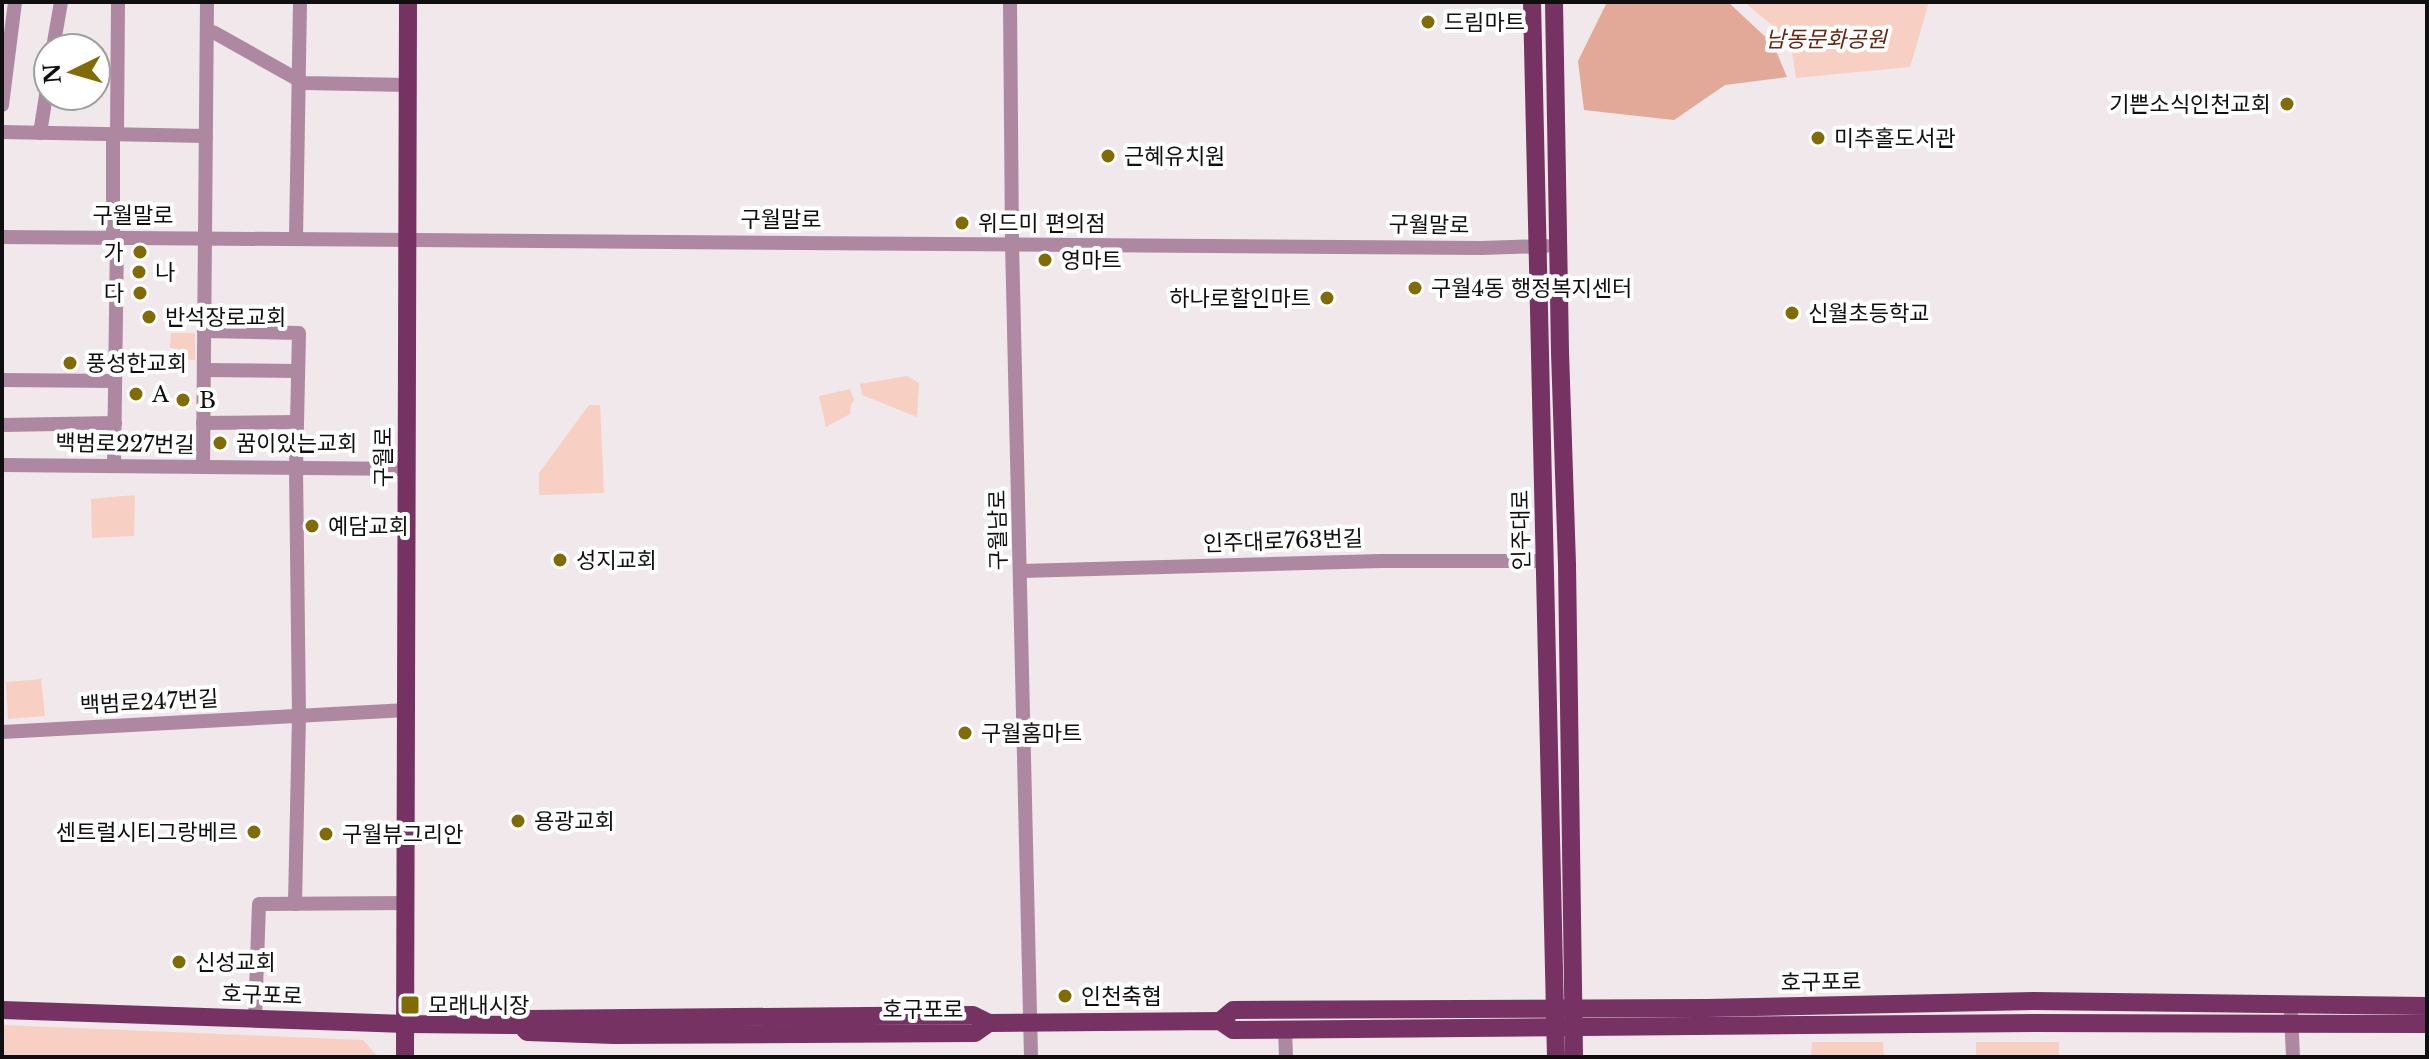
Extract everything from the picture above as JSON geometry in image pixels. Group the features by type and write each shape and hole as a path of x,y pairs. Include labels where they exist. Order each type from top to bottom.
{"main road":[{"name":"구월로","path":"405,1057 408,2"},
{"name":"인주대로","path":"1532,2 1546,561 1564,1008"},
{"name":"인주대로","path":"1554,2 1567,564 1564,1028 1556,1057"},
{"name":"호구포로","path":"1220,1021 1233,1010 1707,1008 2034,1001 2427,1006"},
{"name":"호구포로","path":"2,1010 521,1025 527,1019 973,1015 989,1023 1220,1021 1233,1030 2034,1023 2427,1024"},
{"name":"인주대로","path":"1564,1028 1574,1057"}],"street":[{"path":"2,105 15,2"},
{"path":"56,32 61,2"},
{"path":"114,466 118,2"},
{"path":"203,467 207,2"},
{"path":"296,238 300,2"},
{"name":"구월남로","path":"1010,2 1012,243 1031,1057"},
{"path":"207,30 304,83 408,85"},
{"path":"40,133 43,112"},
{"path":"2,132 206,136"},
{"name":"구월말로","path":"2,237 1481,248 1559,245"},
{"path":"204,331 299,333 296,468 299,716 295,904"},
{"path":"204,370 298,371"},
{"path":"2,380 115,381"},
{"path":"203,423 297,422"},
{"path":"2,425 115,423"},
{"name":"백범로227번길","path":"2,465 408,469"},
{"name":"인주대로763번길","path":"1021,571 1381,561 1546,561"},
{"name":"백범로247번길","path":"2,732 407,710"},
{"path":"255,1019 259,904 407,903"},
{"path":"2291,1003 2293,1057"},
{"path":"1285,1030 1286,1057"}],"green space":[{"name":"남동문화공원","path":"1744,2 1929,2 1910,67 1796,78 1792,52 1773,26"},
{"path":"171,333 195,333 195,360 176,359 175,349 170,348"},
{"path":"907,376 919,383 917,417 862,395 860,384"},
{"path":"850,389 854,400 850,414 826,427 819,396"},
{"path":"589,405 600,405 604,493 539,495 539,473"},
{"path":"135,495 134,536 92,538 91,499"},
{"path":"41,679 45,716 8,719 6,682"},
{"path":"2,1025 363,1040 378,1057 2,1057"},
{"path":"1812,1042 1883,1042 1884,1057 1811,1057"},
{"path":"1976,1042 2059,1042 2059,1057 1976,1057"}],"shaded area":[{"path":"1607,2 1728,2 1773,44 1787,77 1725,85 1674,120 1584,110 1578,61"}],"place":[{"name":"드림마트","path":"1428,22"},
{"name":"기쁜소식인천교회","path":"2287,104"},
{"name":"미추홀도서관","path":"1818,138"},
{"name":"근혜유치원","path":"1108,156"},
{"name":"위드미 편의점","path":"962,223"},
{"name":"가","path":"140,252"},
{"name":"영마트","path":"1045,260"},
{"name":"나","path":"139,272"},
{"name":"구월4동 행정복지센터","path":"1415,288"},
{"name":"다","path":"140,293"},
{"name":"하나로할인마트","path":"1327,298"},
{"name":"신월초등학교","path":"1792,313"},
{"name":"반석장로교회","path":"149,317"},
{"name":"풍성한교회","path":"70,363"},
{"name":"A","path":"136,394"},
{"name":"B","path":"183,400"},
{"name":"꿈이있는교회","path":"220,443"},
{"name":"예담교회","path":"312,526"},
{"name":"성지교회","path":"560,560"},
{"name":"구월홈마트","path":"965,733"},
{"name":"용광교회","path":"518,821"},
{"name":"센트럴시티그랑베르","path":"254,832"},
{"name":"구월뷰그리안","path":"326,834"},
{"name":"신성교회","path":"179,962"},
{"name":"인천축협","path":"1065,996"},
{"name":"모래내시장","path":"410,1005"}]}
